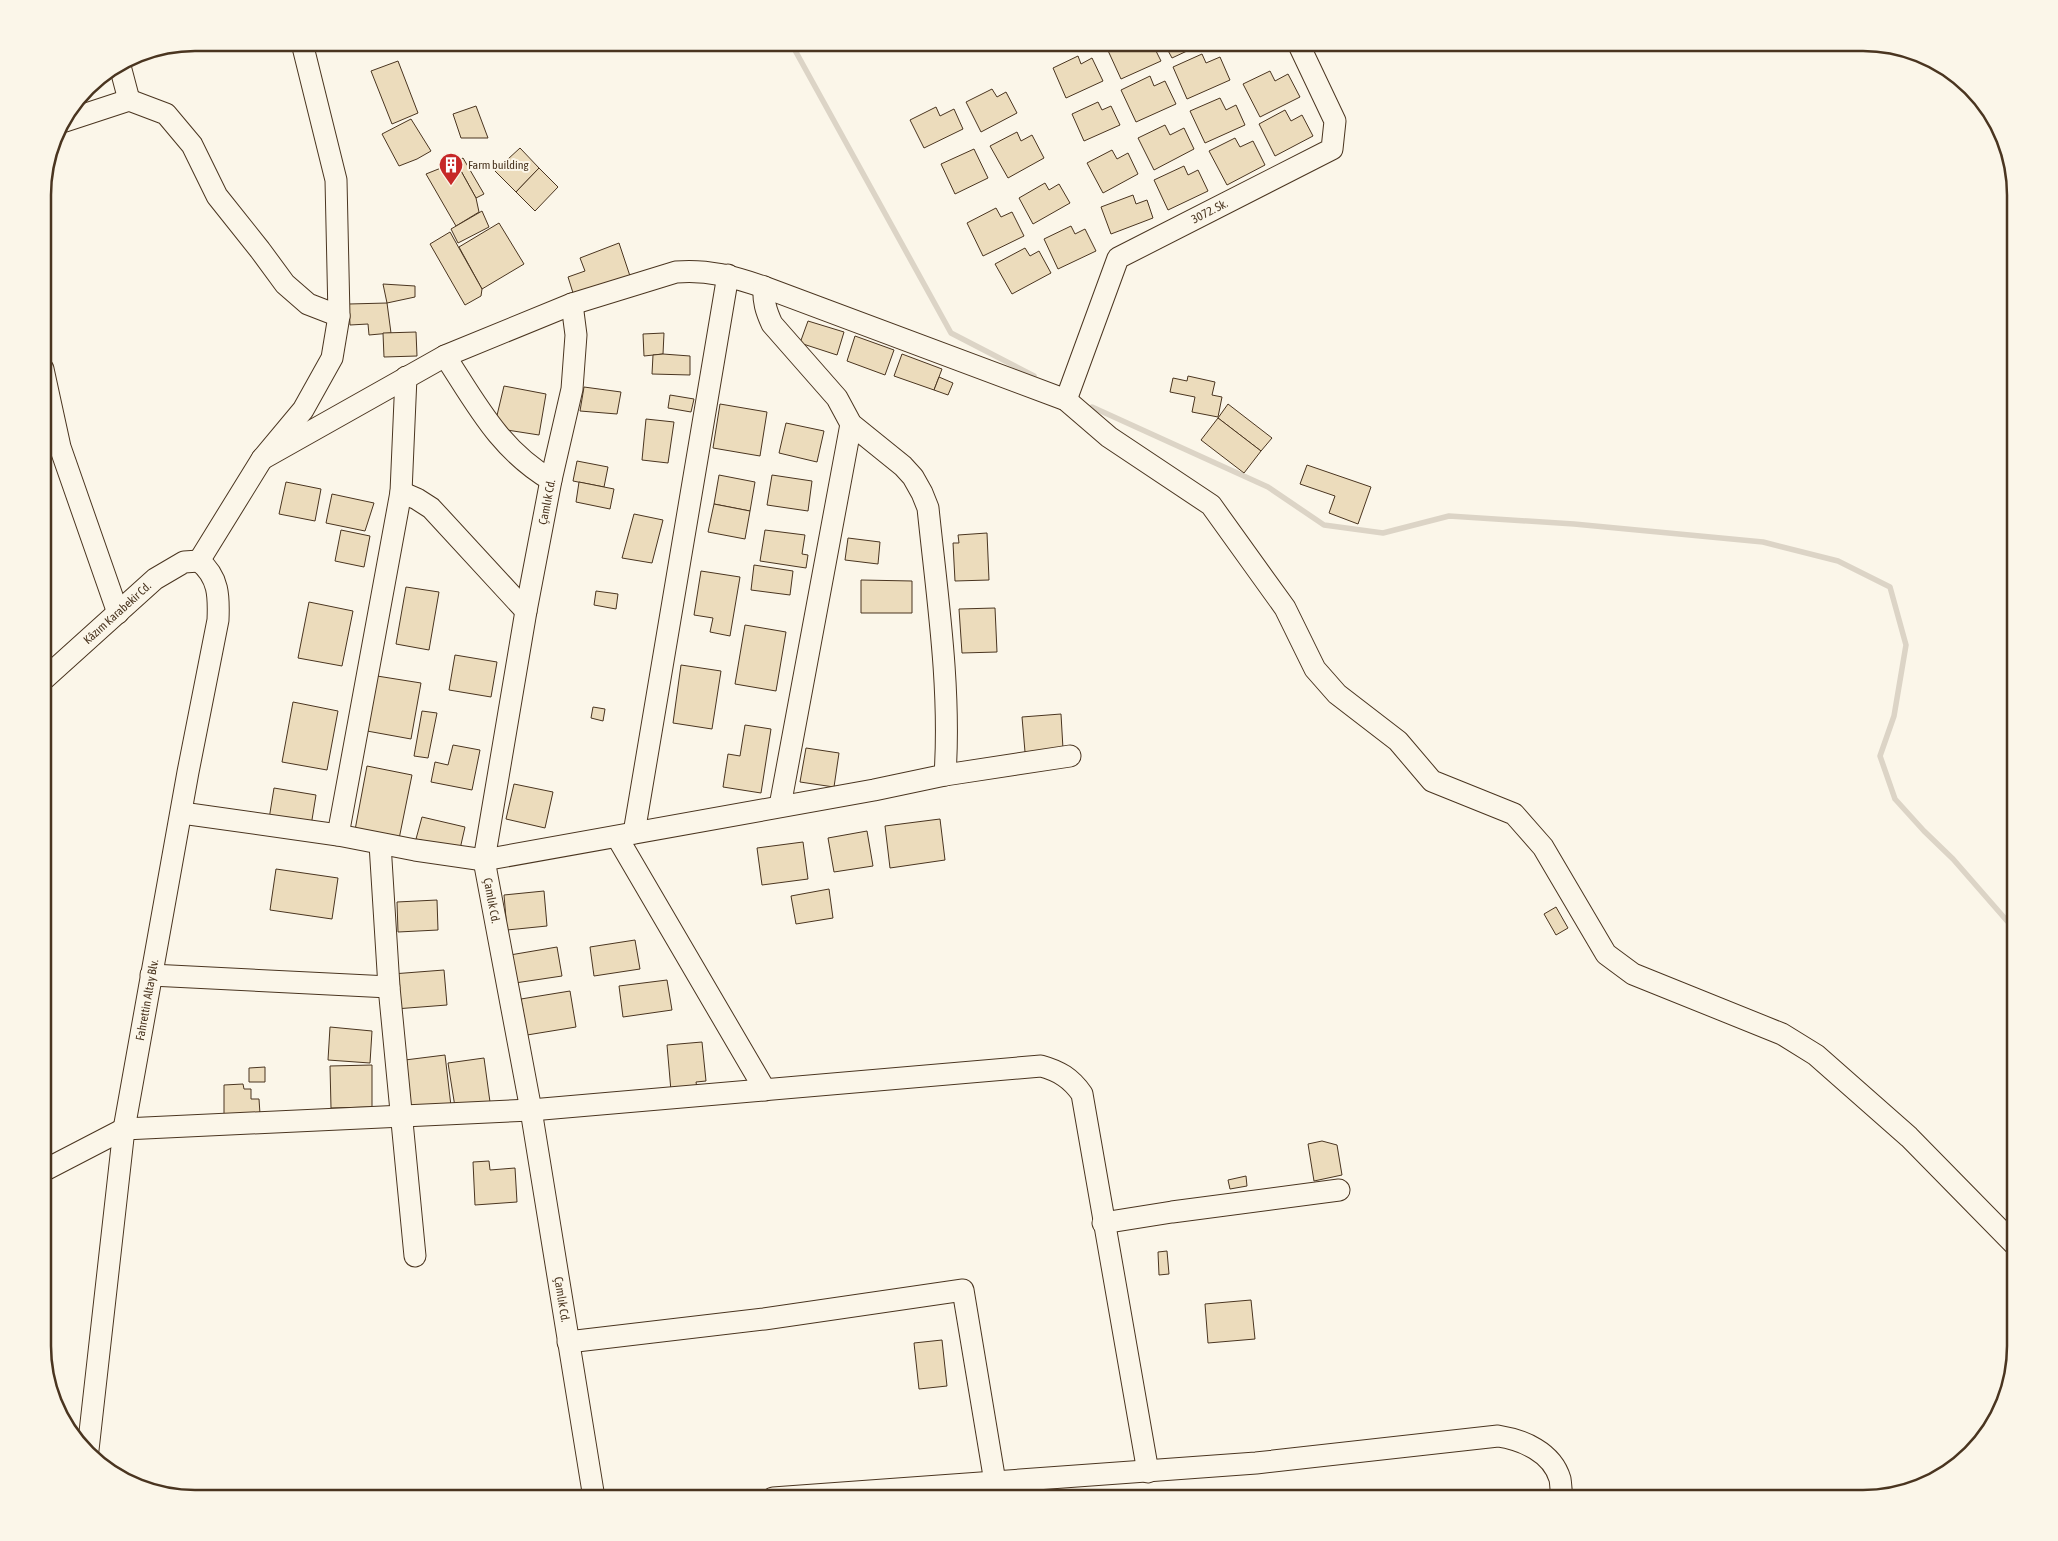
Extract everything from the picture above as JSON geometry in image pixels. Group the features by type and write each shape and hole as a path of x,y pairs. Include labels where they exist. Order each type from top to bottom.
{"street":[{"path":"199,561 262,459 303,410 332,358 339,316 336,180 304,51"},
{"name":"3072. Sk.","path":"1066,400 1118,258 1332,149 1335,121 1302,51"},
{"path":"122,72 129,100"},
{"path":"75,117 129,100 166,114 192,145 217,196 285,284 308,304 339,316"},
{"path":"262,459 445,356 572,304 676,272 701,271 728,275 1066,400 1108,437 1211,505 1284,608 1315,669 1337,694 1398,741 1432,781 1514,814 1543,847 1606,954 1633,974 1782,1034 1816,1055 1909,1137 2007,1236"},
{"path":"728,275 626,835 766,1090"},
{"path":"764,287 763,298 772,324 838,398 851,424 903,466 913,477 928,508 948,734 945,775"},
{"name":"Çamlık Cd.","path":"572,304 576,335 572,389 551,480 526,611 484,860 531,1110 593,1490"},
{"path":"445,356 496,434 518,457 551,480"},
{"path":"338,835 401,492 406,377"},
{"path":"52,410 60,447 118,613"},
{"path":"780,806 851,424"},
{"path":"401,492 417,498 431,508 526,611"},
{"name":"Kâzım Karabekir Cd.","path":"52,672 155,579 184,562 199,561"},
{"name":"Fahrettin Altay Blv.","path":"89,1443 124,1129 218,620 219,599 214,578 208,568 199,561"},
{"path":"182,813 338,835 380,844 484,860 874,790 945,775 1070,756"},
{"path":"380,844 389,987 415,1256"},
{"path":"151,976 389,987"},
{"path":"52,1166 124,1129 531,1110 1041,1066 1055,1070 1067,1077 1082,1094 1103,1223 1148,1472"},
{"path":"1103,1223 1339,1190"},
{"path":"568,1342 764,1319 963,1290 995,1490 1148,1472 1299,1459 1498,1436 1514,1438 1541,1452 1560,1478 1561,1490"}],"building":[{"path":"1108,51 1156,51 1161,61 1121,79"},
{"path":"1168,51 1187,51 1172,58"},
{"path":"1202,54 1206,63 1220,57 1230,80 1187,99 1173,67"},
{"path":"1078,56 1081,64 1092,58 1103,81 1066,98 1053,68"},
{"path":"398,61 418,113 392,124 371,71"},
{"path":"1270,71 1275,81 1288,74 1300,97 1260,117 1243,84"},
{"path":"1150,76 1154,86 1165,81 1176,104 1136,122 1121,90"},
{"path":"992,89 997,97 1006,92 1017,113 981,132 966,102"},
{"path":"1220,98 1226,110 1236,105 1245,125 1205,143 1190,111"},
{"path":"1098,102 1102,110 1111,106 1120,125 1084,141 1072,114"},
{"path":"476,106 488,138 461,138 453,114"},
{"path":"936,107 940,116 954,109 963,129 924,148 910,120"},
{"path":"1285,110 1291,121 1302,115 1313,136 1275,156 1259,124"},
{"path":"411,119 431,151 399,166 382,134"},
{"path":"1165,125 1170,135 1184,128 1194,149 1154,170 1138,138"},
{"path":"1017,132 1021,141 1032,135 1044,158 1008,178 990,146"},
{"path":"1235,138 1240,147 1253,141 1265,165 1227,185 1209,151"},
{"path":"520,148 539,168 516,192 495,171"},
{"path":"974,149 988,178 955,194 941,164"},
{"path":"1112,150 1117,159 1128,153 1138,174 1103,193 1087,163"},
{"path":"463,158 484,194 476,198 456,162"},
{"name":"Farm building","path":"456,162 476,198 479,212 456,226 426,174"},
{"path":"1184,166 1188,175 1198,170 1208,191 1168,210 1154,180"},
{"path":"539,168 558,187 535,211 516,192"},
{"path":"1045,183 1049,190 1059,184 1070,203 1033,224 1019,198"},
{"path":"1133,195 1136,204 1147,200 1153,218 1111,234 1101,207"},
{"path":"996,208 1001,217 1012,212 1024,236 983,256 967,223"},
{"path":"482,211 489,227 458,243 451,229"},
{"path":"499,223 524,264 482,289 459,247"},
{"path":"1071,226 1075,234 1085,229 1096,251 1058,269 1044,239"},
{"path":"450,232 482,289 481,296 465,305 430,244"},
{"path":"619,243 630,276 574,296 568,277 585,271 580,258"},
{"path":"1025,248 1030,256 1039,251 1051,273 1012,294 995,264"},
{"path":"383,284 415,286 415,297 387,303"},
{"path":"387,303 391,333 369,335 368,324 350,325 349,304"},
{"path":"808,321 844,332 837,355 800,343"},
{"path":"416,332 417,356 384,357 383,333"},
{"path":"664,333 663,354 644,356 643,334"},
{"path":"855,336 894,350 885,375 847,361"},
{"path":"902,354 942,369 934,390 894,376"},
{"path":"653,355 690,356 690,375 652,374"},
{"path":"1188,376 1215,382 1212,395 1222,397 1218,417 1192,412 1195,397 1170,392 1173,378 1187,381"},
{"path":"939,377 953,383 948,395 934,390"},
{"path":"504,386 546,394 539,435 494,428"},
{"path":"584,387 621,392 617,414 580,411"},
{"path":"670,395 694,399 691,412 668,408"},
{"path":"720,404 767,412 760,456 713,448"},
{"path":"1228,404 1272,438 1261,451 1218,418"},
{"path":"1218,418 1261,451 1244,473 1201,440"},
{"path":"646,419 674,422 668,463 642,460"},
{"path":"786,423 824,431 817,462 779,453"},
{"path":"577,461 608,467 604,487 573,481"},
{"path":"1307,465 1371,487 1358,524 1329,513 1335,496 1300,484"},
{"path":"719,475 755,482 750,511 714,504"},
{"path":"772,475 812,481 808,511 767,505"},
{"path":"286,482 321,489 315,521 279,514"},
{"path":"579,482 614,489 610,509 576,502"},
{"path":"332,494 374,503 365,531 326,523"},
{"path":"714,504 750,511 745,539 708,532"},
{"path":"634,514 663,520 652,563 622,558"},
{"path":"341,530 370,536 364,567 335,561"},
{"path":"765,530 805,535 802,554 808,555 806,568 760,561"},
{"path":"987,533 989,580 955,581 953,543 959,543 958,535"},
{"path":"848,538 880,542 878,564 845,560"},
{"path":"754,565 793,571 790,595 751,590"},
{"path":"701,571 740,577 730,636 710,632 713,618 694,615"},
{"path":"861,580 912,581 912,613 861,613"},
{"path":"406,587 439,592 429,650 396,644"},
{"path":"596,591 618,594 616,609 594,605"},
{"path":"309,602 353,611 342,666 298,658"},
{"path":"995,608 997,652 962,653 959,609"},
{"path":"745,625 786,632 776,691 735,684"},
{"path":"455,655 497,662 491,697 449,690"},
{"path":"681,665 721,671 712,729 673,723"},
{"path":"377,676 421,683 411,739 367,731"},
{"path":"293,702 338,711 327,770 282,762"},
{"path":"593,707 605,709 603,721 591,718"},
{"path":"422,711 437,713 428,758 414,756"},
{"path":"1061,714 1063,749 1025,752 1022,717"},
{"path":"745,725 771,729 761,793 723,787 728,754 740,756"},
{"path":"453,745 480,750 472,790 431,782 435,762 448,765"},
{"path":"806,748 839,753 834,787 800,782"},
{"path":"367,766 412,775 399,839 355,830"},
{"path":"514,784 553,792 545,828 506,819"},
{"path":"274,788 316,795 311,826 269,819"},
{"path":"422,817 465,827 460,849 416,839"},
{"path":"940,819 945,860 890,868 885,826"},
{"path":"867,831 873,866 834,872 828,838"},
{"path":"803,842 808,879 762,885 757,848"},
{"path":"276,869 338,878 332,919 270,910"},
{"path":"829,889 833,918 796,924 791,896"},
{"path":"544,891 547,926 507,930 504,895"},
{"path":"437,900 438,930 398,932 397,902"},
{"path":"1556,907 1568,928 1556,935 1544,914"},
{"path":"635,940 640,969 594,976 590,947"},
{"path":"557,947 562,976 515,983 510,955"},
{"path":"444,970 447,1005 395,1009 392,974"},
{"path":"667,980 672,1010 623,1017 619,986"},
{"path":"570,991 576,1027 527,1035 521,999"},
{"path":"330,1027 372,1031 370,1063 328,1060"},
{"path":"702,1042 706,1081 696,1082 697,1088 671,1091 667,1045"},
{"path":"445,1055 451,1106 411,1111 405,1060"},
{"path":"484,1058 490,1102 455,1107 448,1063"},
{"path":"372,1065 372,1107 331,1108 330,1066"},
{"path":"265,1067 265,1082 249,1082 249,1068"},
{"path":"243,1084 244,1089 251,1089 251,1099 259,1099 260,1114 224,1121 224,1085"},
{"path":"1322,1141 1337,1145 1342,1175 1314,1181 1308,1144"},
{"path":"489,1161 490,1170 515,1168 517,1202 475,1205 473,1162"},
{"path":"1246,1176 1247,1186 1230,1189 1228,1180"},
{"path":"1167,1251 1169,1274 1159,1275 1158,1252"},
{"path":"1251,1300 1255,1339 1208,1343 1205,1304"},
{"path":"942,1340 947,1386 919,1389 914,1343"}],"waterway":[{"path":"795,51 951,333 1034,376"},
{"path":"1092,407 1268,487 1324,525 1383,533 1449,516 1574,524 1763,542 1838,561 1890,587 1906,645 1894,716 1880,756 1895,799 1953,859 2007,921"}],"place":[{"name":"Farm building","path":"451,186"}]}
